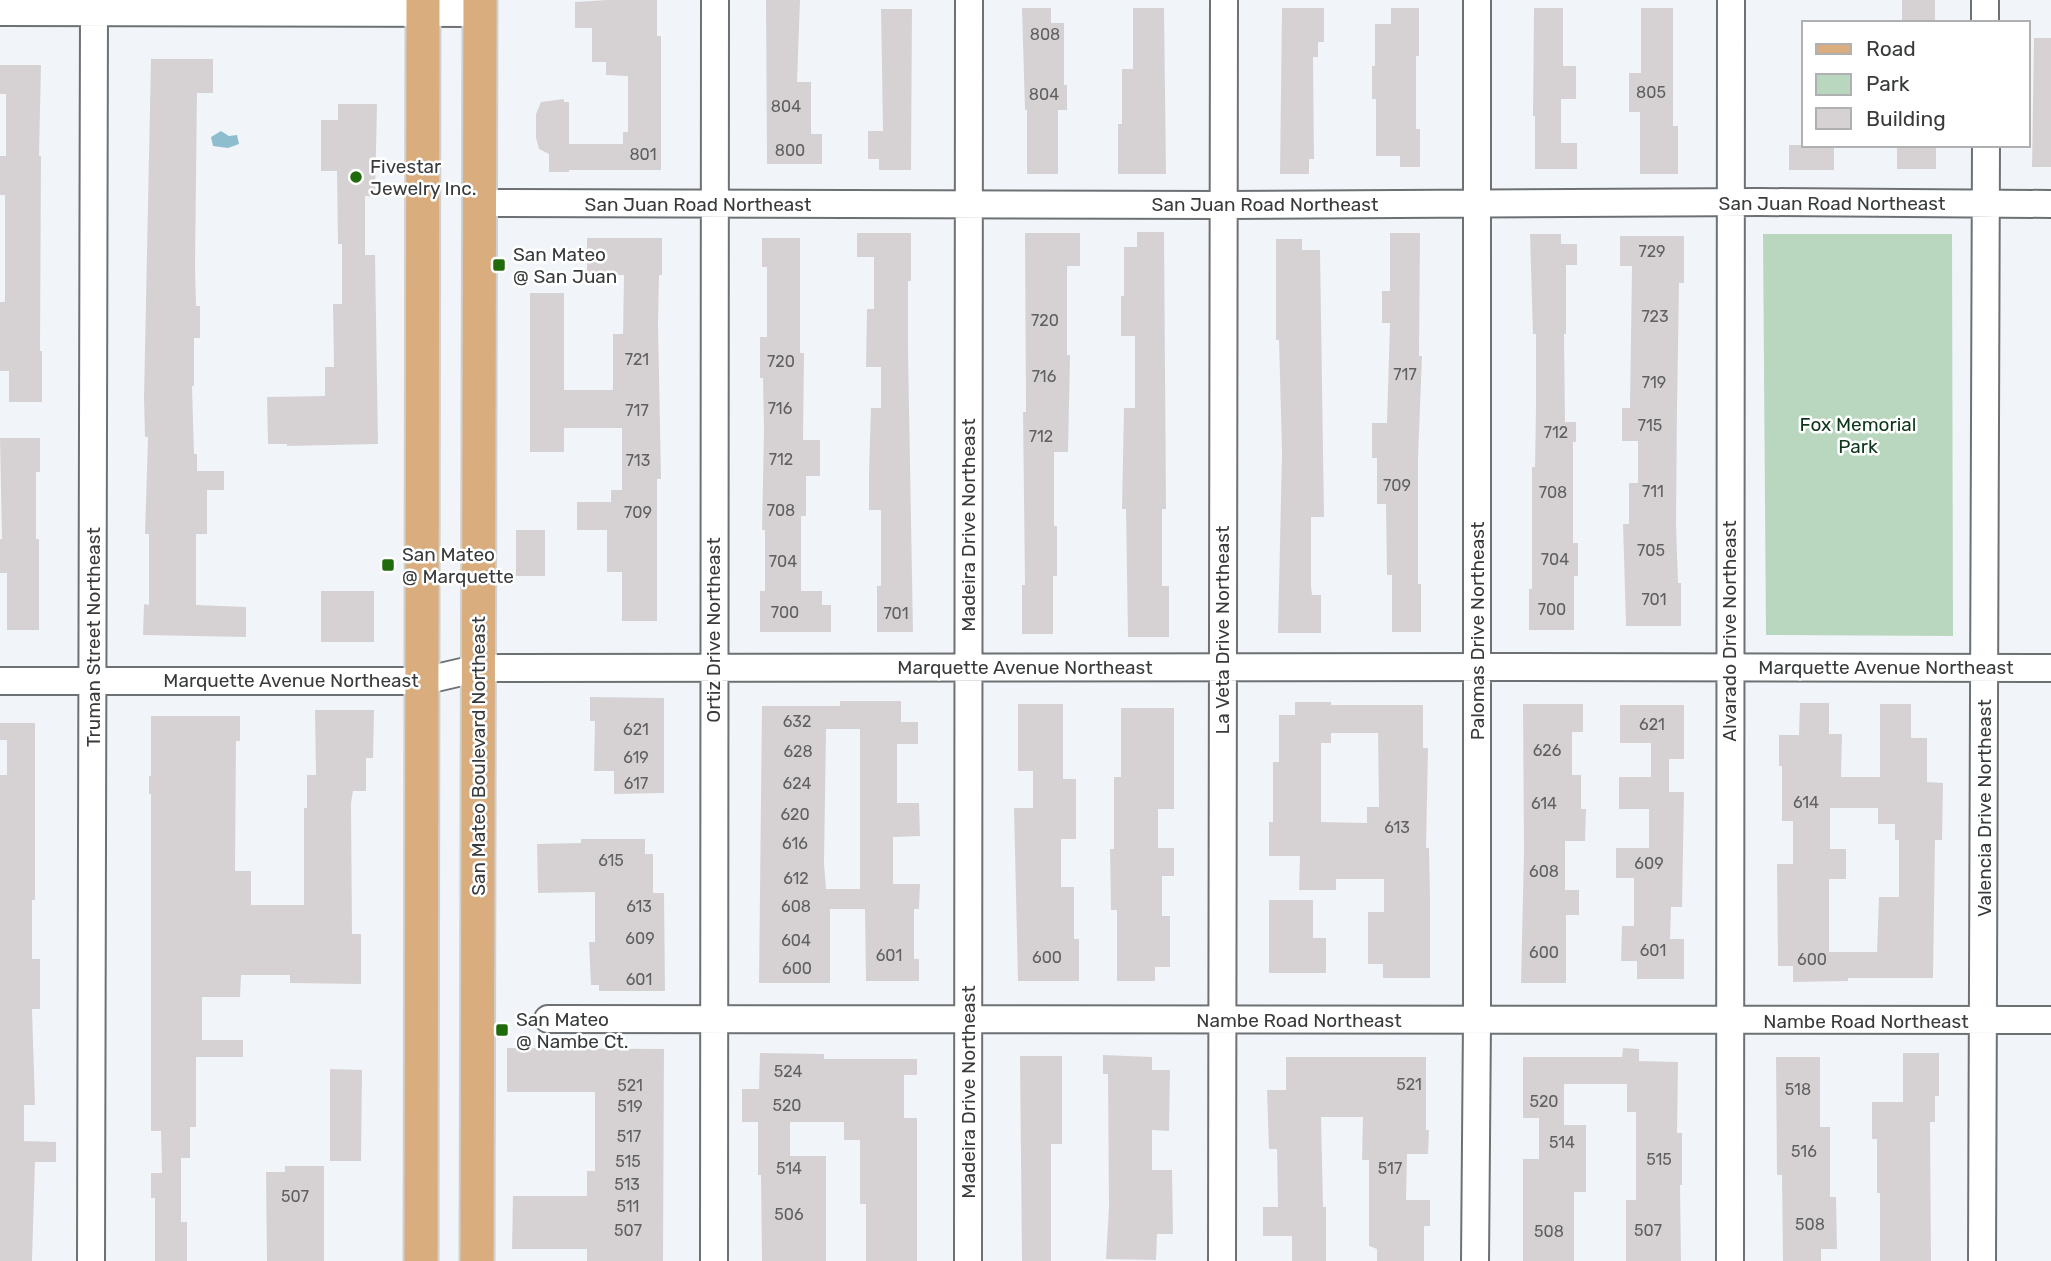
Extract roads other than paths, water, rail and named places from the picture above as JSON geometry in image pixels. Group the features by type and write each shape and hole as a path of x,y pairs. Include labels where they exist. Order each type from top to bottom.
{"main road":[{"path":"421,1261 423,7"},
{"name":"San Mateo Boulevard Northeast","path":"477,1261 480,7"}],"street":[{"name":"Ortiz Drive Northeast","path":"714,1261 715,0"},
{"name":"Madeira Drive Northeast","path":"968,1261 969,0"},
{"name":"La Veta Drive Northeast","path":"1222,1261 1224,0"},
{"name":"Palomas Drive Northeast","path":"1475,1261 1477,0"},
{"name":"Alvarado Drive Northeast","path":"1730,1261 1731,0"},
{"path":"1985,0 1985,21"},
{"path":"0,12 480,7"},
{"name":"Truman Street Northeast","path":"91,1261 94,12"},
{"name":"Valencia Drive Northeast","path":"1982,1261 1986,147"},
{"name":"San Juan Road Northeast","path":"480,204 2051,204"},
{"name":"Marquette Avenue Northeast","path":"0,681 423,681 479,668 2051,667"},
{"name":"Nambe Road Northeast","path":"548,1019 2051,1020"}],"water":[{"path":"221,131 229,136 237,135 239,144 228,148 213,146 211,137"}],"place":[{"name":"Fivestar Jewelry Inc.","path":"356,177"},
{"name":"San Mateo @ San Juan","path":"499,265"},
{"name":"San Mateo @ Marquette","path":"388,565"},
{"name":"San Mateo @ Nambe Ct.","path":"502,1030"}],"park label":[{"name":"Fox Memorial Park","path":"1858,435"}]}
